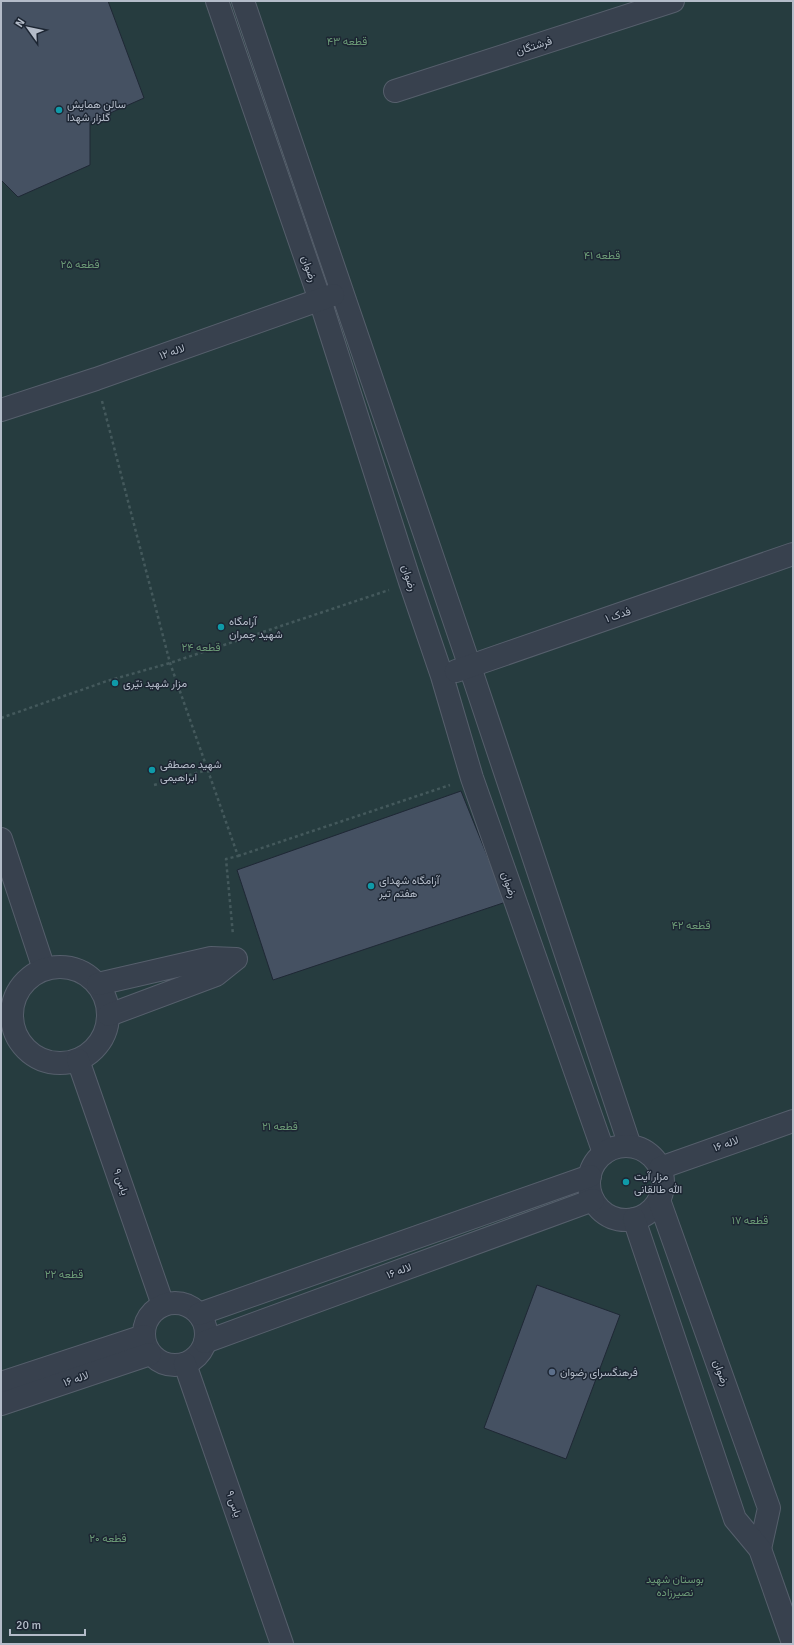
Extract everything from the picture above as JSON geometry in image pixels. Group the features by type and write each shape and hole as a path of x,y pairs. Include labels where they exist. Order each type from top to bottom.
{"lane":[{"name":"رضوان","path":"217,1 320,300 410,582 442,676 472,778 604,1153"},
{"path":"243,1 470,667 630,1146"},
{"name":"فرشتگان","path":"395,90 673,1"},
{"name":"لاله ۱۲","path":"1,410 96,379 320,300 341,291"},
{"name":"فدک ۱","path":"442,676 793,554"},
{"path":"1,839 44,969"},
{"path":"504,871 534,861"},
{"path":"98,984 211,958 236,959"},
{"path":"109,1015 216,975 236,959"},
{"path":"58,966 73,968 87,974 98,984 106,999 109,1015 106,1029 100,1042 90,1052 78,1060 62,1063 47,1061 33,1054 8,1031 14,1000 21,987 31,977 44,969 58,966"},
{"name":"یاس ۹","path":"78,1060 163,1305"},
{"name":"لاله ۱۶","path":"660,1168 793,1121"},
{"path":"630,1146 642,1150 653,1157 660,1168 663,1178 662,1189 659,1200 653,1209 644,1216 622,1220 610,1217 600,1210 593,1200 589,1189 590,1176 592,1168 604,1153 616,1147 630,1146"},
{"path":"199,1314 590,1176"},
{"name":"لاله ۱۶","path":"205,1342 593,1200"},
{"name":"رضوان","path":"659,1200 769,1508 760,1549"},
{"path":"634,1219 735,1519 760,1549 785,1590 793,1643"},
{"path":"172,1303 191,1307 199,1314 204,1322 206,1332 205,1342 201,1351 194,1359 185,1364 176,1365 166,1364 157,1360 147,1345 144,1326 148,1317 154,1310 163,1305 172,1303"},
{"name":"لاله ۱۶","path":"1,1383 147,1345"},
{"name":"لاله ۱۶","path":"1,1404 147,1345"},
{"name":"یاس ۹","path":"185,1364 282,1644"}],"path":[{"path":"96,379 170,664 238,856"},
{"path":"1,718 107,681 170,664 410,582"},
{"path":"154,785 207,770"},
{"path":"236,959 226,859 472,778"}],"green space":[{"path":"1,1 793,1 793,1644 1,1644"}],"building":[{"name":"سالن همایش گلزار شهدا","path":"1,1 108,1 144,98 90,122 90,165 18,197 1,180"},
{"name":"آرامگاه شهدای هفتم تیر","path":"461,791 506,902 273,980 237,870"},
{"name":"فرهنگسرای رضوان","path":"537,1285 620,1315 566,1459 484,1428"}],"place":[{"name":"سالن همایش گلزار شهدا","path":"59,110"},
{"name":"آرامگاه شهید چمران","path":"221,627"},
{"name":"مزار شهید نیّری","path":"115,683"},
{"name":"شهید مصطفی ابراهیمی","path":"152,770"},
{"name":"آرامگاه شهدای هفتم تیر","path":"371,886"},
{"name":"مزار آیت الله طالقانی","path":"626,1182"},
{"name":"فرهنگسرای رضوان","path":"552,1372"}],"park label":[{"name":"قطعه ۴۳","path":"347,41"},
{"name":"قطعه ۴۱","path":"602,255"},
{"name":"قطعه ۲۵","path":"80,264"},
{"name":"قطعه ۲۴","path":"201,647"},
{"name":"قطعه ۴۲","path":"691,925"},
{"name":"قطعه ۲۱","path":"280,1126"},
{"name":"قطعه ۱۷","path":"750,1220"},
{"name":"قطعه ۲۲","path":"64,1274"},
{"name":"قطعه ۲۰","path":"108,1538"},
{"name":"بوستان شهید نصیرزاده","path":"675,1585"}]}
